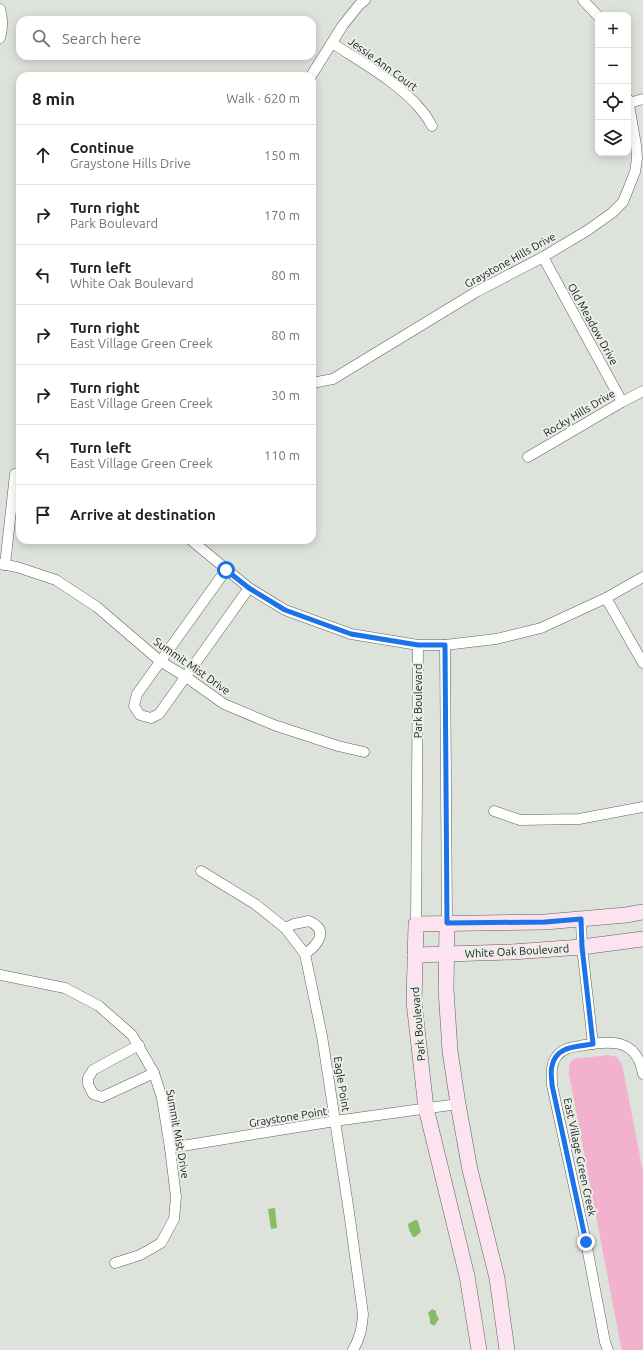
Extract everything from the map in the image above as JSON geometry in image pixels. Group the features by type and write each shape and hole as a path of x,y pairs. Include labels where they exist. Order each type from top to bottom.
{"street":[{"path":"314,72 343,26 359,5 365,0"},
{"path":"583,0 595,13"},
{"path":"0,9 3,30 0,38"},
{"name":"Jessie Ann Court","path":"332,43 386,79 412,99 423,111 432,126"},
{"path":"631,101 643,99"},
{"name":"Graystone Hills Drive","path":"316,382 333,379 476,292 543,257 588,230 612,213 622,202 635,172 638,158 631,114"},
{"name":"Old Meadow Drive","path":"543,257 622,402"},
{"name":"Rocky Hills Drive","path":"528,457 643,391"},
{"path":"3,565 15,474"},
{"path":"196,544 249,588 285,610 351,634 418,645 445,645 496,639 542,628 606,598 643,577"},
{"name":"Summit Mist Drive","path":"3,565 56,580 97,607 160,662 186,677 224,704 267,722 338,746 364,752"},
{"path":"226,570 137,694 134,706 140,715 151,718 159,714 249,588"},
{"path":"606,598 643,663"},
{"name":"Park Boulevard","path":"418,645 414,1002 426,1108 467,1276 479,1350"},
{"path":"445,645 446,989 450,1051 470,1170 498,1278 507,1350"},
{"path":"494,811 520,820 579,819 643,807"},
{"name":"Eagle Point","path":"201,871 255,904 285,928 305,954 322,1036 363,1314 362,1328 358,1342 354,1349"},
{"path":"416,924 545,922 626,915 643,912"},
{"path":"581,919 582,947 593,1044"},
{"path":"285,928 294,924 309,921 319,928 321,933 319,940 315,946 305,954"},
{"name":"White Oak Boulevard","path":"415,955 512,952 582,947 643,939"},
{"name":"Summit Mist Drive","path":"0,975 65,988 99,1006 132,1035 154,1073 162,1098 170,1148 176,1196 174,1220 161,1243 140,1255 115,1263"},
{"name":"East Village Green Creek","path":"608,1350 605,1342 586,1242 552,1085 551,1067 556,1057 564,1049 610,1042 623,1044 630,1048 641,1064 643,1074"},
{"path":"139,1045 93,1070 88,1078 88,1084 93,1094 102,1097 154,1073"},
{"name":"Graystone Point","path":"170,1148 335,1121 458,1104"}],"shaded area":[{"path":"609,1055 617,1057 622,1064 643,1172 643,1350 623,1350 621,1347 569,1074 569,1065 573,1059"},
{"path":"275,1208 277,1228 271,1229 268,1209"},
{"path":"415,1220 418,1221 421,1232 413,1237 409,1230 408,1224"},
{"path":"432,1309 436,1311 439,1319 434,1326 430,1323 428,1313"}],"route":[{"path":"226,570 249,588 285,610 351,634 418,645 445,645 447,923 545,922 581,919 582,947 593,1044 564,1049 556,1057 551,1067 552,1085 586,1242"}]}
